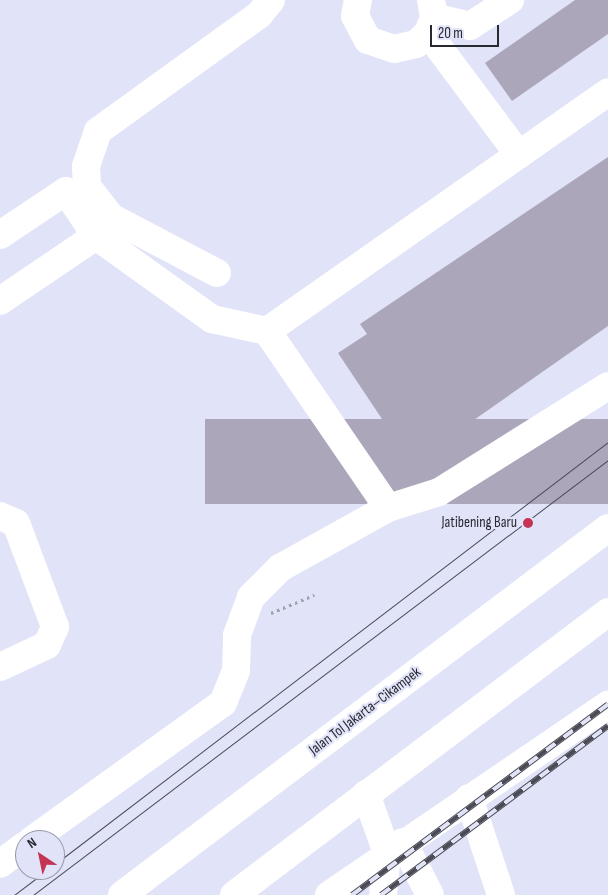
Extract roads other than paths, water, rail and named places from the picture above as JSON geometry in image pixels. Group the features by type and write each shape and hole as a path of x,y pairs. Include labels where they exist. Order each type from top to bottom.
{"main road":[{"path":"217,273 111,217 87,186 86,166 91,144 104,125 259,15 271,0"},
{"path":"358,0 355,16 368,40 394,49 429,16"},
{"path":"429,16 470,26 510,0"},
{"path":"429,16 511,160"},
{"path":"267,331 608,92"},
{"path":"0,235 66,191 96,236 212,319 267,331 388,508"},
{"path":"0,301 96,236"},
{"path":"46,830 200,722 223,703 236,670 237,635 251,596 280,568 388,508 439,492 608,386"},
{"path":"0,516 16,523 55,627 47,645 0,666"},
{"name":"Jalan Tol Jakarta–Cikampek","path":"122,895 608,528"},
{"path":"234,895 608,612"},
{"path":"329,895 395,848 608,705"},
{"path":"366,794 395,848 430,895"},
{"path":"469,798 501,895"},
{"path":"383,895 395,848"},
{"path":"0,864 15,853"}],"tram line":[{"path":"65,856 608,442"},
{"path":"33,895 608,460"},
{"path":"14,895 34,880"}],"railway":[{"path":"352,895 608,704"},
{"path":"381,895 608,726"}],"place":[{"name":"Jatibening Baru","path":"528,523"}]}
